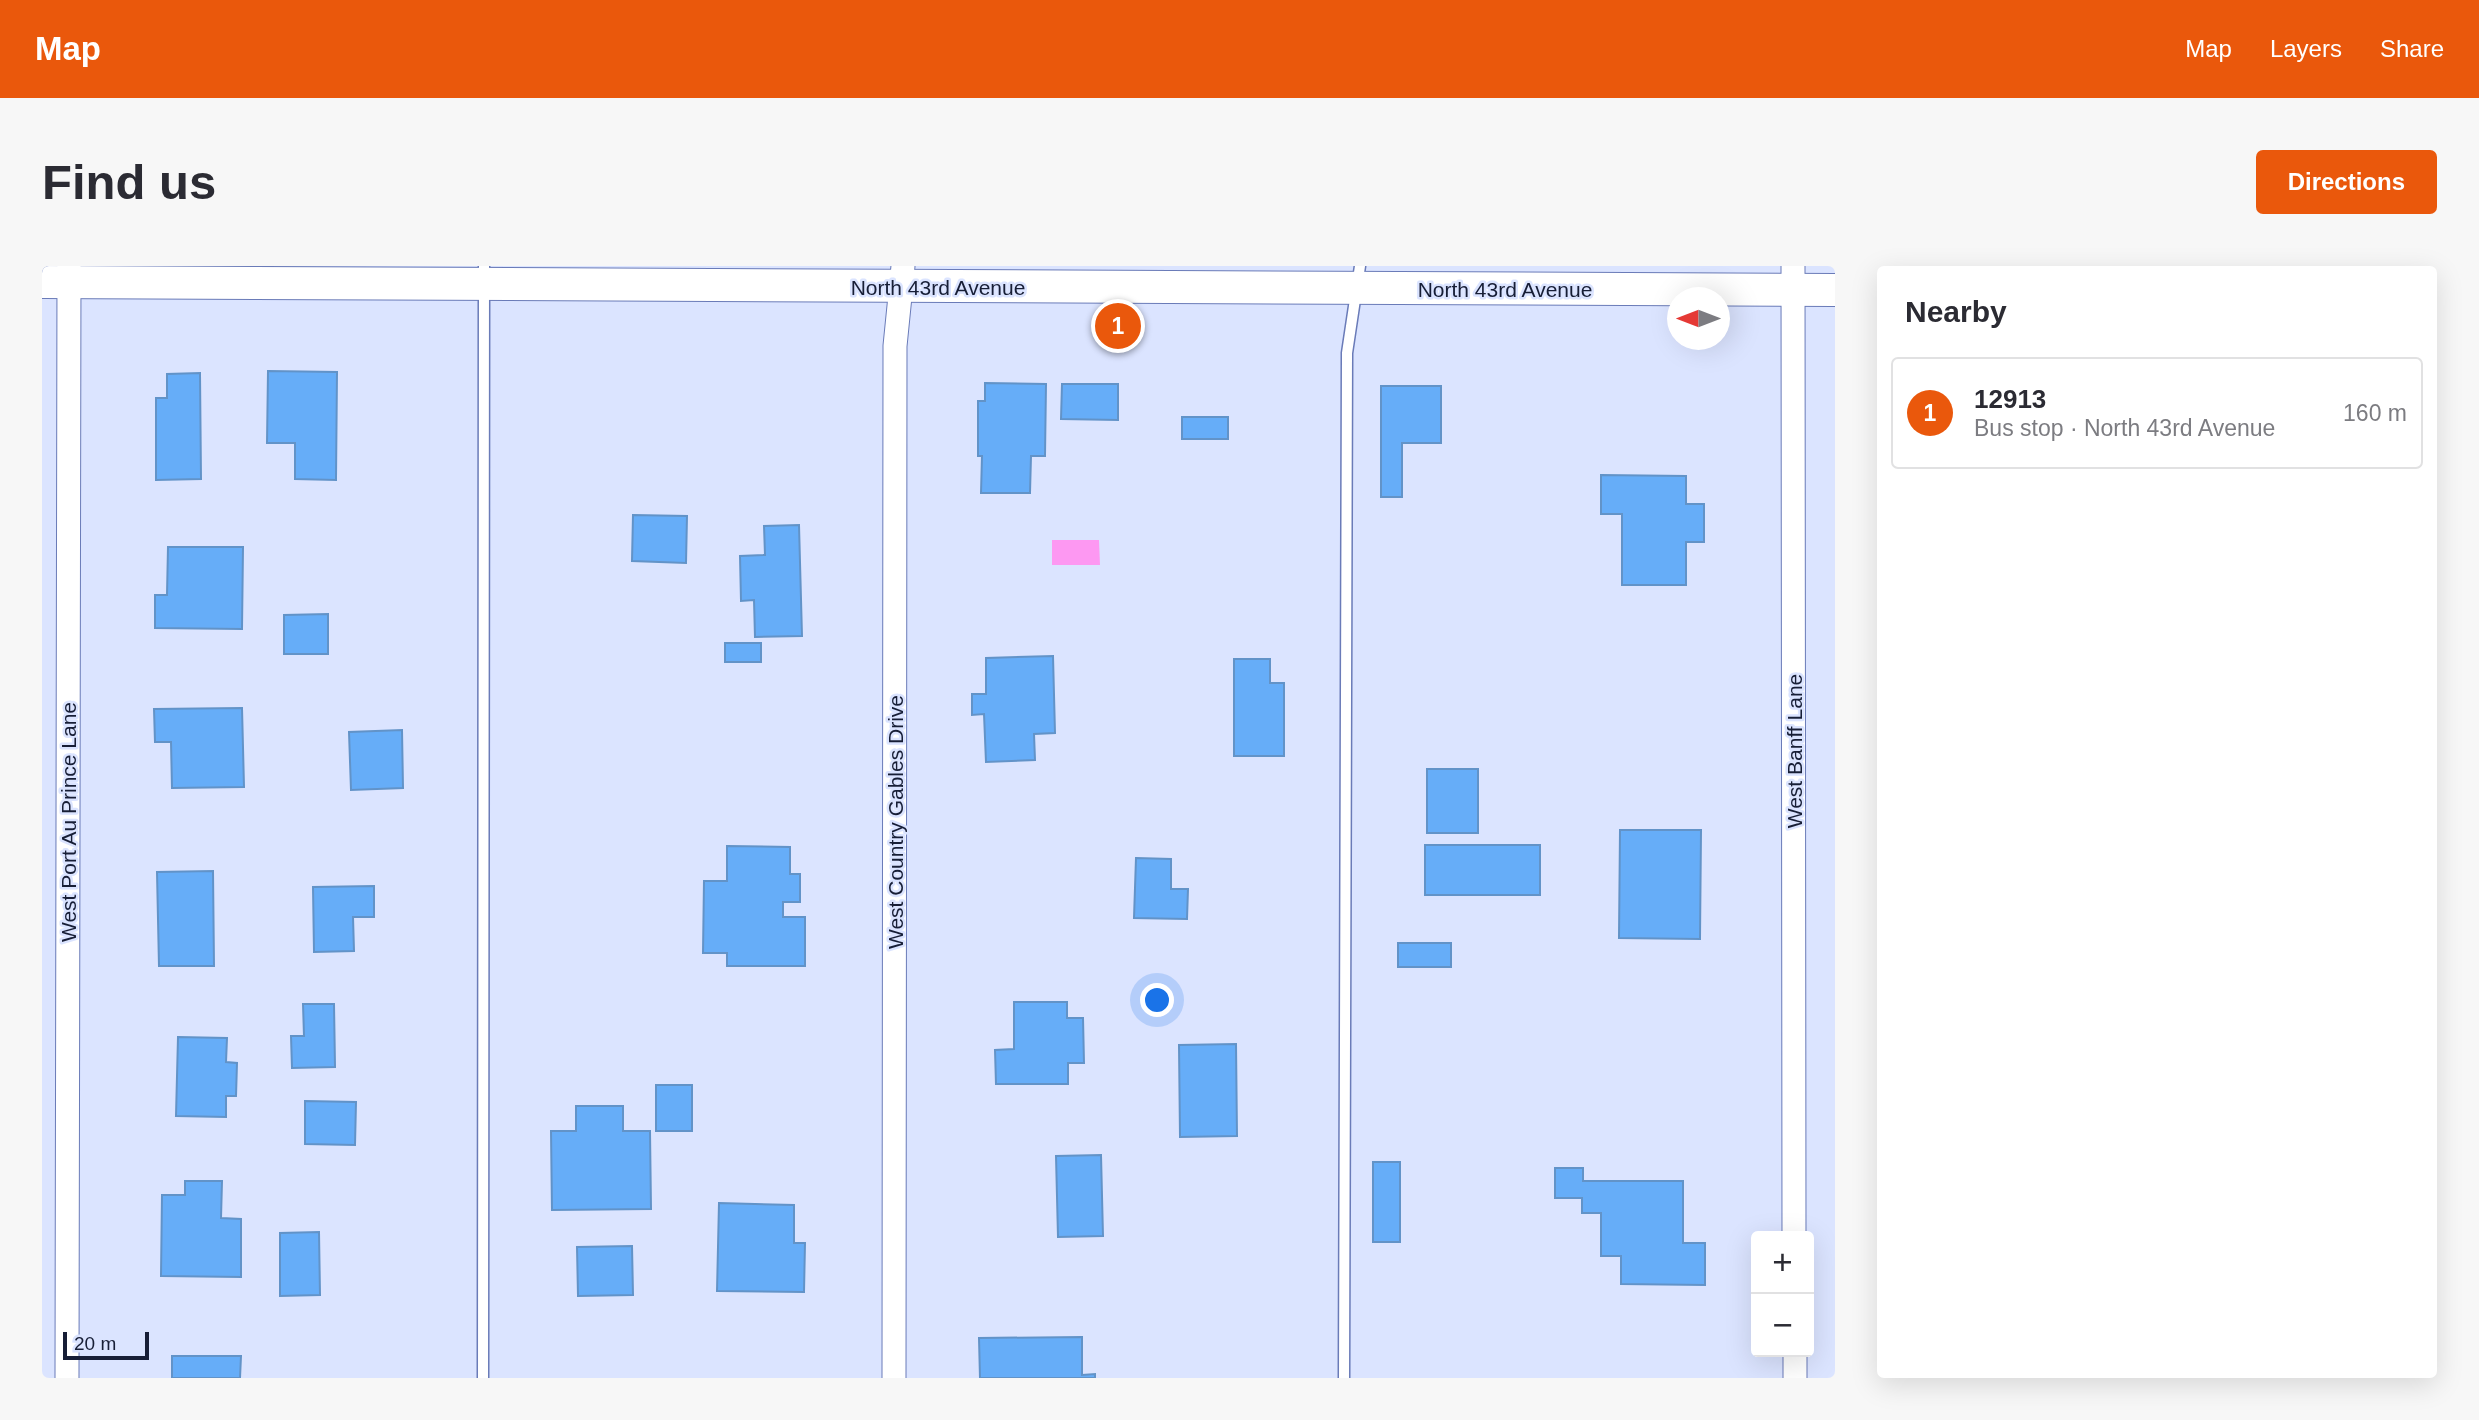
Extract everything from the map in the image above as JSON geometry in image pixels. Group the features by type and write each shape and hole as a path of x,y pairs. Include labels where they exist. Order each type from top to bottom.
{"main road":[{"name":"North 43rd Avenue","path":"60,277 484,275 1793,278 1835,290"}],"street":[{"name":"West Port Au Prince Lane","path":"60,277 67,1378"},
{"name":"West Country Gables Drive","path":"894,1378 895,346 902,277"},
{"name":"West Banff Lane","path":"1793,278 1794,1231"},
{"path":"1795,1357 1795,1378"}],"lane":[{"path":"484,275 484,1378"},
{"path":"1343,1378 1347,353 1359,278"}],"shaded area":[{"path":"1052,540 1099,540 1100,565 1052,565"}],"building":[{"path":"268,371 337,372 336,480 295,479 295,443 267,443"},
{"path":"200,373 201,479 156,480 156,398 167,398 167,374"},
{"path":"985,383 1046,384 1045,456 1031,456 1030,493 981,493 982,456 978,456 978,401 985,401"},
{"path":"1062,384 1118,384 1118,420 1061,419"},
{"path":"1381,386 1441,386 1441,443 1402,443 1402,497 1381,497"},
{"path":"1182,417 1228,417 1228,439 1182,439"},
{"path":"1601,475 1686,476 1686,504 1704,504 1704,542 1686,542 1686,585 1622,585 1622,514 1601,514"},
{"path":"633,515 687,516 686,563 632,561"},
{"path":"799,525 802,636 755,637 754,600 741,601 740,556 765,555 764,526"},
{"path":"168,547 243,547 242,629 155,628 155,595 167,595"},
{"path":"328,614 328,654 284,654 284,615"},
{"path":"725,643 761,643 761,662 725,662"},
{"path":"1053,656 1055,733 1034,734 1035,760 986,762 984,714 972,715 972,694 986,694 986,658"},
{"path":"1234,659 1270,659 1270,683 1284,683 1284,756 1234,756"},
{"path":"242,708 244,787 172,788 171,742 155,742 154,709"},
{"path":"402,730 403,788 351,790 349,732"},
{"path":"1427,769 1478,769 1478,833 1427,833"},
{"path":"1620,830 1701,830 1700,939 1619,938"},
{"path":"1425,845 1540,845 1540,895 1425,895"},
{"path":"727,846 790,847 790,874 800,874 800,902 783,902 783,917 805,917 805,966 727,966 727,953 703,953 704,881 727,881"},
{"path":"1136,858 1171,859 1171,889 1188,889 1187,919 1134,918"},
{"path":"213,871 214,966 159,966 157,872"},
{"path":"374,886 374,917 353,917 354,951 314,952 313,887"},
{"path":"1398,943 1451,943 1451,967 1398,967"},
{"path":"1014,1002 1067,1002 1067,1018 1083,1018 1084,1063 1068,1063 1068,1084 996,1084 995,1050 1014,1049"},
{"path":"303,1004 334,1004 335,1067 292,1068 291,1036 304,1036"},
{"path":"178,1037 227,1038 226,1062 237,1063 236,1096 226,1096 226,1117 176,1116"},
{"path":"1236,1044 1237,1136 1180,1137 1179,1045"},
{"path":"656,1085 692,1085 692,1131 656,1131"},
{"path":"305,1101 356,1102 355,1145 305,1144"},
{"path":"576,1106 623,1106 623,1131 650,1131 651,1209 552,1210 551,1131 576,1131"},
{"path":"1101,1155 1103,1236 1058,1237 1056,1156"},
{"path":"1373,1162 1400,1162 1400,1242 1373,1242"},
{"path":"1555,1168 1583,1168 1583,1181 1683,1181 1683,1243 1705,1243 1705,1285 1621,1284 1621,1256 1601,1256 1601,1213 1582,1213 1582,1198 1555,1198"},
{"path":"185,1181 222,1181 221,1218 241,1219 241,1277 161,1276 162,1195 185,1195"},
{"path":"719,1203 794,1205 794,1243 805,1243 804,1292 717,1291"},
{"path":"319,1232 320,1295 280,1296 280,1233"},
{"path":"632,1246 633,1295 578,1296 577,1247"},
{"path":"1082,1337 1082,1375 1095,1374 1095,1378 980,1378 979,1338"},
{"path":"172,1356 241,1356 240,1378 172,1378"}],"place":[{"name":"12913","path":"1118,326"}]}
